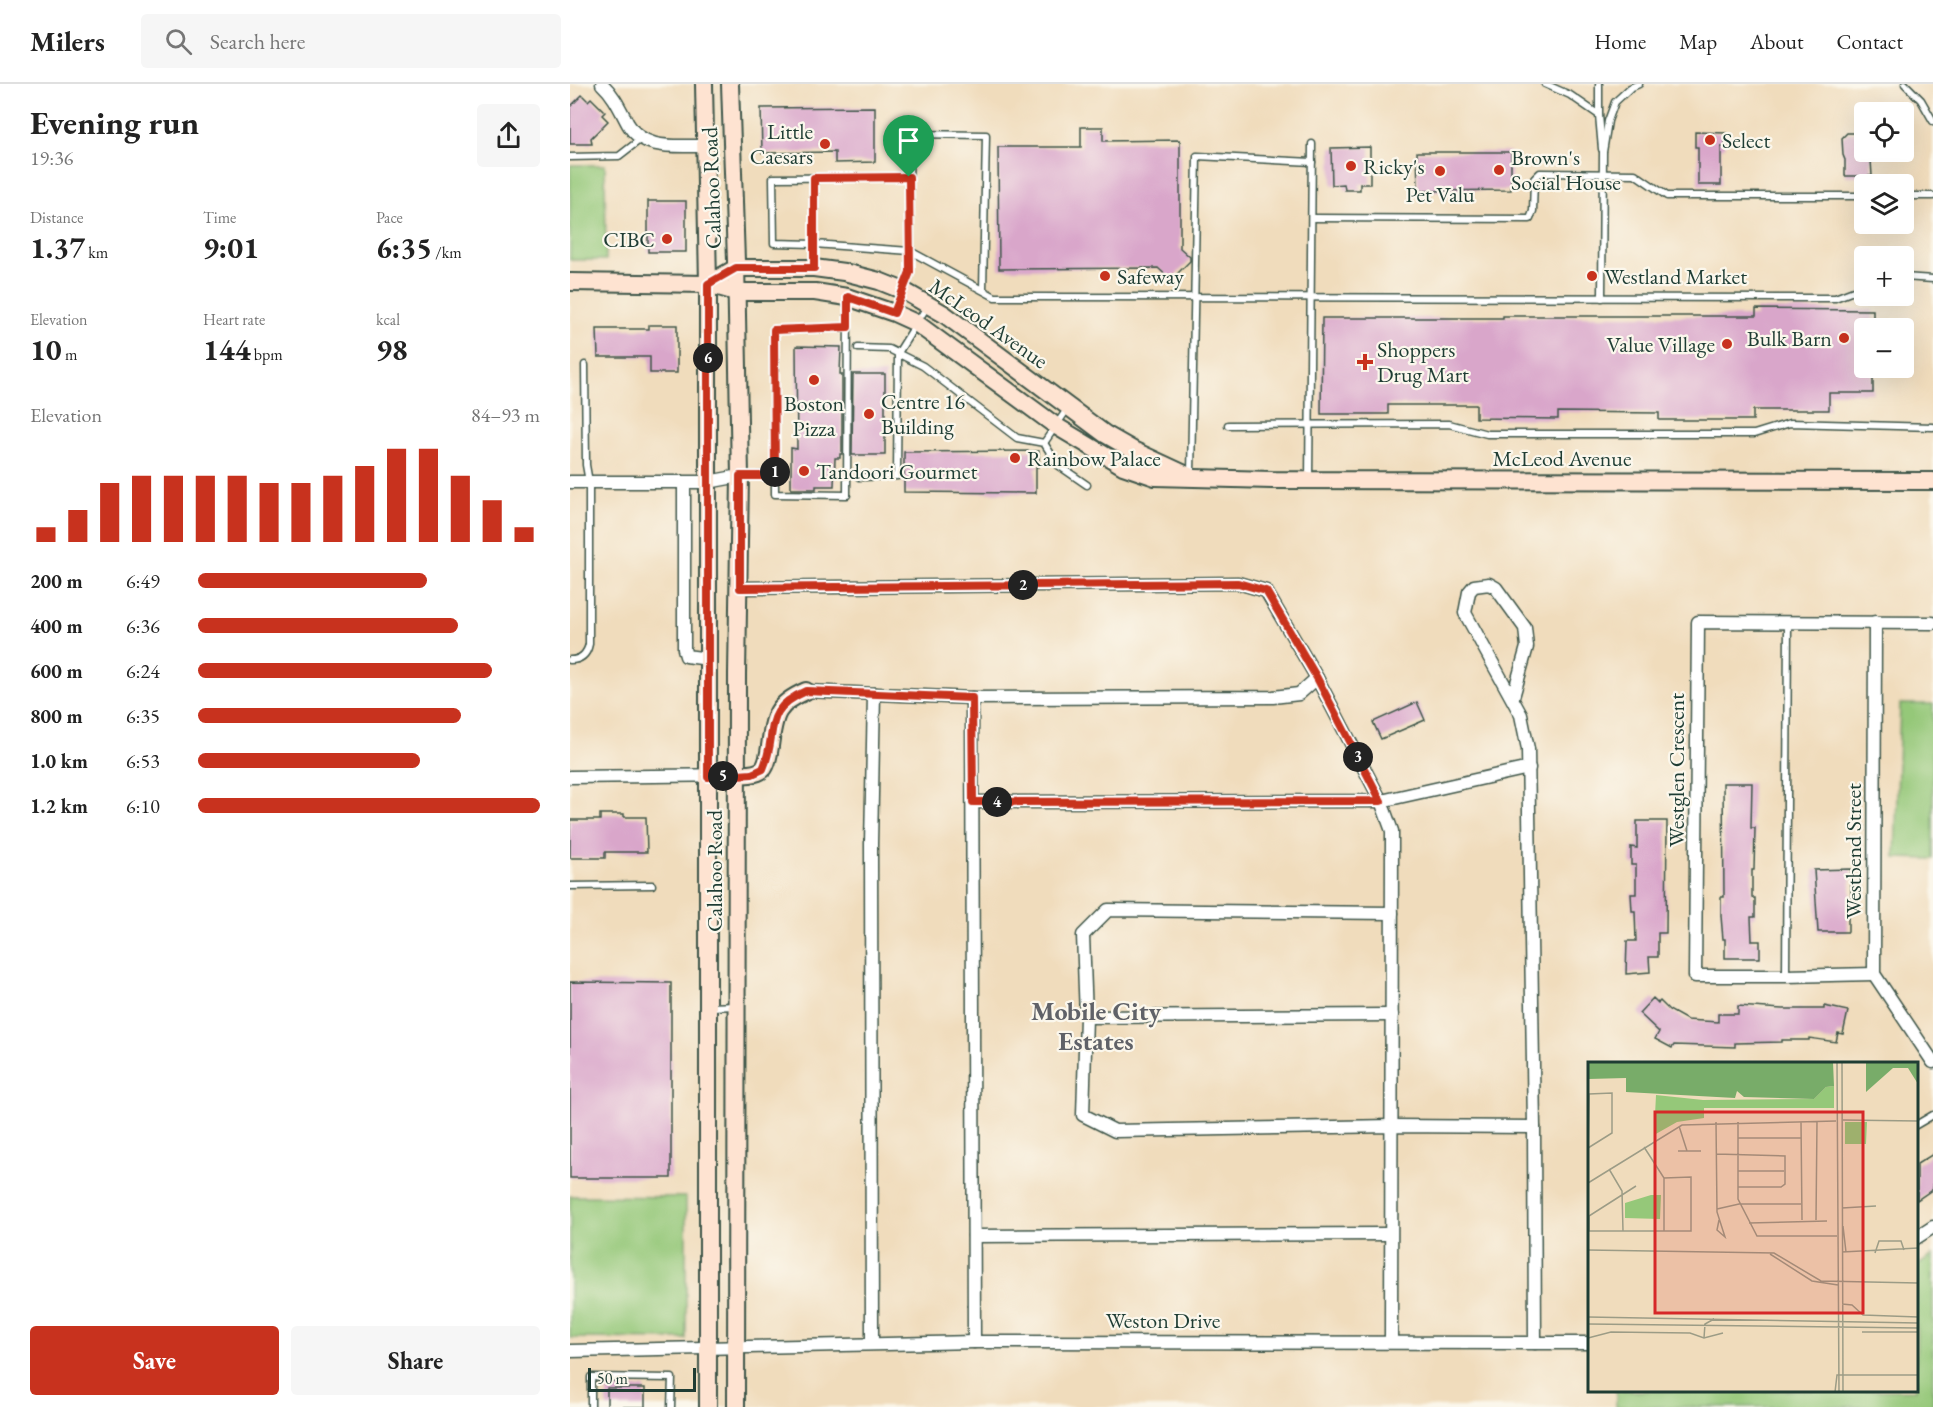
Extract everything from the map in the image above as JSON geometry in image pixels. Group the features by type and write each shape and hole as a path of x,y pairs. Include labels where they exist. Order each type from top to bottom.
{"main road":[{"name":"Calahoo Road","path":"704,84 708,284 708,1407"},
{"name":"Calahoo Road","path":"730,84 740,476 736,1407"},
{"name":"McLeod Avenue","path":"708,284 736,268 814,268 844,272 879,281 904,291 944,314 1105,434 1191,477"},
{"name":"McLeod Avenue","path":"570,282 708,284 736,292 815,292 848,297 916,323 1056,426 1123,466 1155,477 1222,480 1933,481"},
{"path":"737,775 757,773 763,769 769,756 774,719 779,708 790,698 806,691"}],"street":[{"path":"602,84 613,95 630,127 641,138 656,145 706,146"},
{"path":"570,482 684,483 708,482 740,476"},
{"path":"684,483 684,649 686,656 709,659"},
{"path":"740,588 1238,583 1266,591 1317,678 1381,801 1392,831 1390,1341"},
{"path":"1513,697 1527,648 1525,628 1496,588 1489,584 1474,586 1468,592 1465,613 1521,715 1529,768 1535,1343"},
{"name":"Westglen Crescent","path":"1874,974 1695,976 1698,622 1933,623"},
{"name":"Westbend Street","path":"1874,974 1875,622"},
{"path":"806,691 972,698 1273,697 1299,694 1317,678"},
{"path":"872,1343 871,844 874,694"},
{"path":"972,698 974,1342"},
{"path":"973,802 1381,801 1529,768"},
{"path":"570,777 737,775"},
{"path":"1392,913 1108,910 1083,934 1086,1017 1083,1115 1115,1131 1392,1126 1534,1127"},
{"path":"1874,974 1933,1062"},
{"path":"1086,1017 1392,1015"},
{"path":"1918,1237 1933,1227"},
{"path":"974,1236 1390,1234"},
{"name":"Weston Drive","path":"570,1351 974,1342 1588,1342"}],"lane":[{"path":"1545,84 1570,95 1599,115"},
{"path":"1599,84 1599,115 1603,152"},
{"path":"1602,298 1602,174 1608,121 1615,102 1630,88 1639,84"},
{"path":"1905,84 1921,100 1933,121"},
{"path":"894,313 910,272 909,134 986,135 982,290"},
{"path":"570,157 619,156 641,138"},
{"path":"1309,480 1311,144"},
{"path":"1191,477 1197,156 1311,162"},
{"path":"1311,218 1530,219 1533,211 1534,179 1539,173 1635,174 1666,196 1854,196"},
{"path":"909,177 773,178 774,243 909,251 995,297 1835,298 1854,291"},
{"path":"814,178 814,268"},
{"path":"1914,196 1933,196"},
{"path":"1914,278 1933,279"},
{"path":"848,297 848,327 847,495 775,494 774,330 848,327"},
{"path":"859,477 897,476 898,353 928,304"},
{"path":"858,348 889,349 923,366 1017,438 1044,443 1058,465 1087,485"},
{"path":"570,660 581,657 587,652 589,644 589,483 586,465 585,365"},
{"path":"1044,443 1069,407"},
{"path":"1228,425 1449,424 1487,434 1754,434 1790,423 1933,427"},
{"path":"740,476 775,476"},
{"path":"1786,976 1788,622"},
{"path":"570,886 652,885"},
{"path":"708,1007 737,1006"},
{"path":"1918,1124 1933,1115"},
{"path":"591,1407 591,1377 672,1378 671,1407"}],"green space":[{"path":"570,165 605,165 606,260 570,260"},
{"path":"1900,704 1933,704 1933,859 1895,858"},
{"path":"570,1196 686,1197 686,1339 570,1338"},
{"path":"1933,1255 1933,1407 1616,1407 1616,1392 1918,1392 1918,1265"}],"building":[{"path":"582,95 588,101 591,98 605,112 602,115 608,121 591,138 592,144 570,144 570,107"},
{"path":"875,107 875,162 835,163 835,152 762,153 761,108"},
{"path":"1081,127 1103,127 1103,141 1180,140 1180,248 1190,257 1190,261 1171,280 1158,268 999,269 998,147 1081,147"},
{"path":"1695,132 1726,133 1725,147 1721,147 1721,185 1698,185 1698,147 1695,147"},
{"path":"1847,133 1854,133 1854,162 1871,162 1872,174 1845,176 1842,138"},
{"name":"Ricky's","path":"1370,147 1370,184 1360,184 1360,190 1345,190 1344,184 1332,185 1331,148"},
{"path":"1417,152 1511,152 1511,190 1418,191"},
{"name":"CIBC","path":"648,201 686,201 686,252 648,252"},
{"path":"1756,309 1873,310 1873,318 1854,318 1854,378 1873,378 1873,393 1829,393 1829,410 1753,410 1753,420 1659,420 1659,413 1558,412 1558,419 1476,418 1476,405 1388,405 1388,414 1321,414 1322,318 1756,316"},
{"path":"649,325 677,325 677,373 650,373 650,357 598,357 597,329 649,329"},
{"path":"796,346 841,347 842,454 840,458 835,458 834,486 791,489 791,448 797,449"},
{"name":"Centre 16 Building","path":"853,374 885,374 885,455 852,455"},
{"path":"1039,451 1039,467 1036,467 1036,493 904,492 904,452"},
{"path":"1417,702 1425,720 1381,739 1373,722"},
{"path":"1723,783 1752,783 1751,828 1755,828 1752,898 1755,898 1755,917 1751,917 1752,941 1760,941 1760,958 1725,958 1725,939 1723,939 1721,916 1721,897 1724,897"},
{"path":"600,814 646,817 647,852 605,852 605,858 570,858 570,820 600,820"},
{"path":"1637,821 1667,821 1666,933 1658,933 1658,957 1649,957 1650,972 1626,974 1627,941 1636,941 1635,911 1632,911 1631,894 1636,894 1636,865 1631,865 1631,847 1637,848"},
{"path":"1851,869 1848,932 1818,932 1814,870"},
{"path":"570,982 671,983 671,1178 570,1178"},
{"path":"1653,998 1687,1020 1718,1022 1718,1014 1738,1014 1738,1006 1824,1009 1824,1006 1848,1011 1843,1034 1838,1033 1836,1042 1809,1038 1809,1040 1782,1040 1782,1042 1735,1043 1735,1047 1674,1045 1672,1048 1655,1039 1659,1032 1639,1013"},
{"path":"1933,1154 1933,1189 1918,1199 1918,1163"},
{"path":"607,1388 645,1388 645,1407 607,1407"}],"place":[{"name":"Select","path":"1710,140"},
{"name":"Little Caesars","path":"825,144"},
{"name":"Ricky's","path":"1351,166"},
{"name":"Brown's Social House","path":"1499,170"},
{"name":"Pet Valu","path":"1440,171"},
{"name":"CIBC","path":"667,239"},
{"name":"Safeway","path":"1105,276"},
{"name":"Westland Market","path":"1592,276"},
{"name":"Bulk Barn","path":"1844,338"},
{"name":"Value Village","path":"1727,344"},
{"name":"Shoppers Drug Mart","path":"1365,362"},
{"name":"Boston Pizza","path":"814,380"},
{"name":"Centre 16 Building","path":"869,414"},
{"name":"Rainbow Palace","path":"1015,458"},
{"name":"Tandoori Gourmet","path":"804,471"}],"district":[{"name":"Mobile City Estates","path":"1096,1026"}],"route":[{"path":"909,177 910,272 894,313 848,297 848,327 774,330 775,476 740,476 740,588 1238,583 1266,591 1317,678 1381,801 973,802 972,698 806,691 790,698 779,708 774,719 769,756 763,769 752,774 708,777 708,284 736,268 814,268 814,178 909,177"}]}
